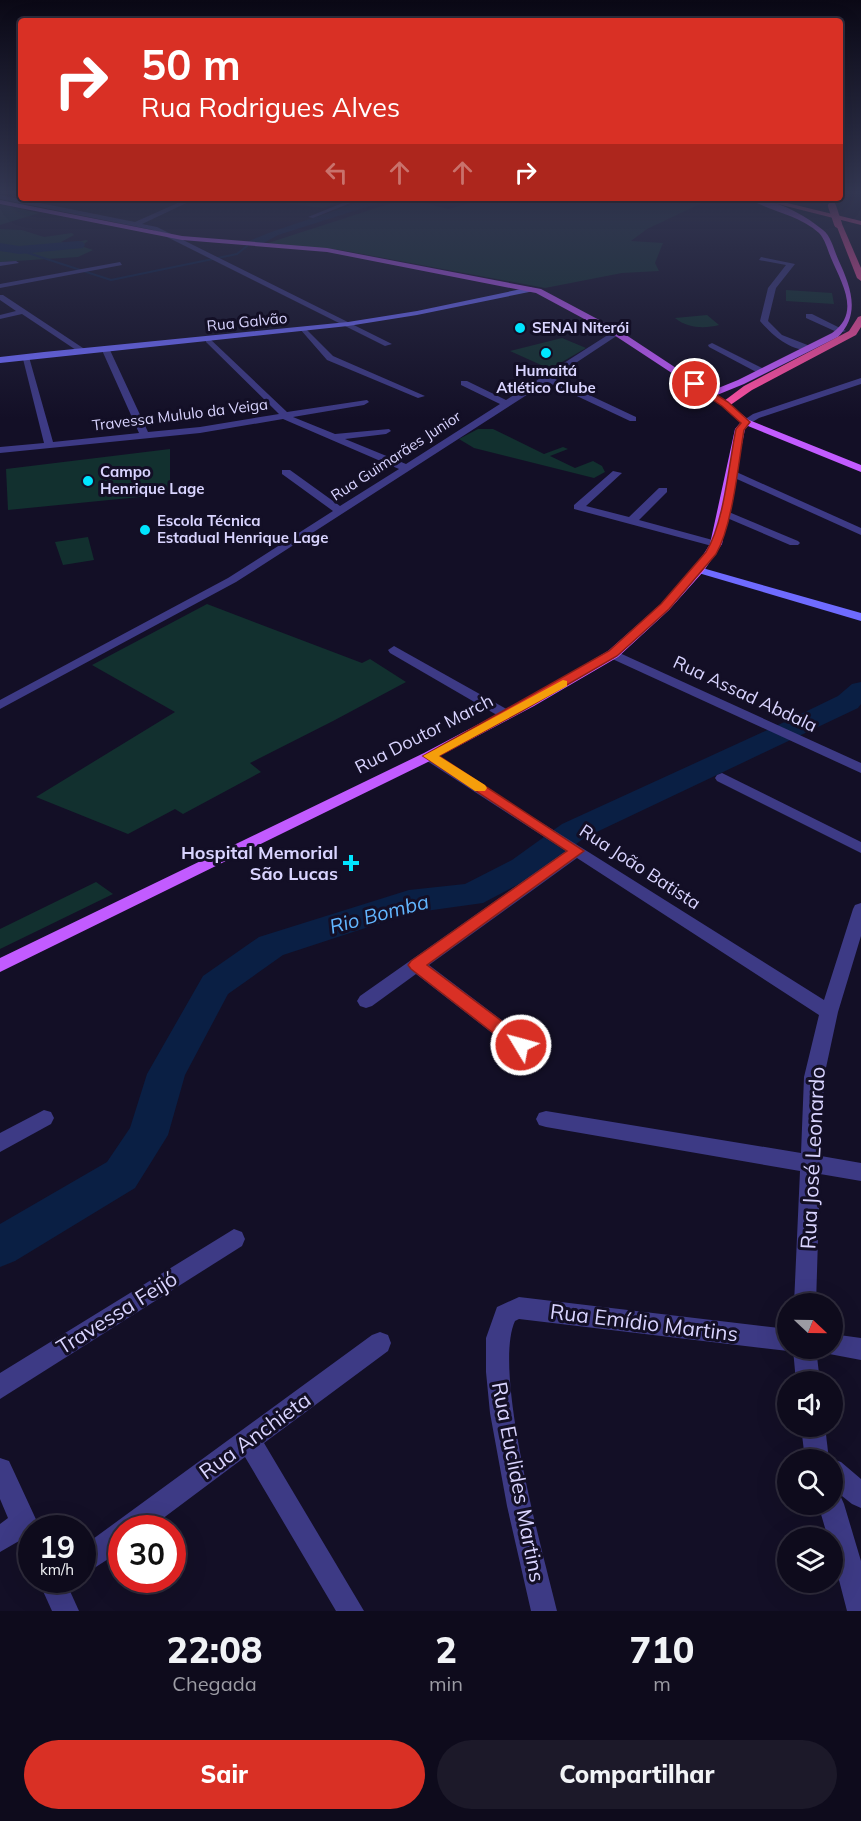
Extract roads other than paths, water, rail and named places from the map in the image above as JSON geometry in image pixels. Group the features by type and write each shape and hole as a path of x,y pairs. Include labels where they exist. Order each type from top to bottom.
{"highway":[{"path":"725,404 748,388 857,334 861,319"}],"main road":[{"path":"422,268 531,289 552,297 617,333 725,404 746,422 861,469"},
{"path":"710,394 763,372 842,331 852,312 853,301 839,268"},
{"name":"Rua Doutor March","path":"0,966 429,756 613,654 665,607 699,570 716,544 740,429 746,422"}],"street":[{"path":"0,286 95,268"},
{"path":"234,268 388,344"},
{"path":"788,268 772,288 764,321 767,327 779,337 807,348"},
{"name":"Rua Galvão","path":"0,360 348,324 418,313 531,289"},
{"path":"0,297 82,350"},
{"path":"0,317 22,312"},
{"path":"809,316 842,331"},
{"path":"304,329 330,358 421,396"},
{"name":"Rua Guimarães Junior","path":"0,705 232,580 617,333"},
{"path":"209,340 285,416 406,468"},
{"path":"712,345 763,372"},
{"path":"105,348 146,436"},
{"path":"25,357 49,445"},
{"path":"546,378 633,419"},
{"path":"746,422 756,416 861,381"},
{"path":"464,383 506,404"},
{"name":"Travessa Mululo da Veiga","path":"0,450 146,436 363,402"},
{"path":"332,437 386,431"},
{"path":"286,472 340,511"},
{"path":"617,473 578,507 716,544"},
{"path":"732,473 861,532"},
{"path":"631,522 663,490"},
{"path":"724,513 794,543"},
{"path":"699,570 861,617"},
{"path":"394,650 507,714"},
{"name":"Rua Assad Abdala","path":"613,654 861,769"},
{"name":"Rua João Batista","path":"429,756 829,1012"},
{"path":"722,778 861,848"},
{"path":"366,1000 577,851"},
{"name":"Rua José Leonardo","path":"805,1293 814,1077 829,1012 861,909"},
{"path":"416,965 521,1045"},
{"path":"0,1143 44,1118"},
{"path":"546,1119 861,1172"},
{"name":"Travessa Feijó","path":"0,1387 234,1239"},
{"name":"Rua Emídio Martins","path":"503,1317 519,1308 777,1339"},
{"name":"Rua Euclides Martins","path":"503,1317 498,1345 497,1380 518,1501 544,1611"},
{"name":"Rua Anchieta","path":"147,1515 380,1343"},
{"path":"843,1347 861,1349"},
{"path":"249,1441 351,1611"},
{"path":"0,1470 20,1515"},
{"path":"843,1480 861,1495"},
{"path":"834,1515 860,1611"},
{"path":"0,1539 18,1534"},
{"path":"59,1593 66,1611"}],"waterway":[{"path":"75,268 111,280 168,268"},
{"name":"Rio Bomba","path":"0,1247 121,1175 148,1135 166,1074 215,985 271,946 409,902 471,895 523,868 573,831 848,702 861,690"}],"place":[{"name":"SENAI Niterói","path":"520,328"},
{"name":"Humaitá Atlético Clube","path":"546,353"},
{"name":"Campo Henrique Lage","path":"88,481"},
{"name":"Escola Técnica Estadual Henrique Lage","path":"145,530"},
{"name":"Hospital Memorial São Lucas","path":"351,863"}]}
